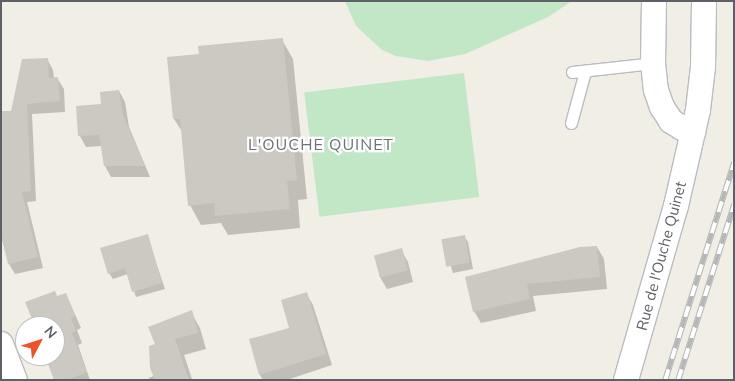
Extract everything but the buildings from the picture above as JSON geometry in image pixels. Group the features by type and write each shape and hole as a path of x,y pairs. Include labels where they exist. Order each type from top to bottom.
{"street":[{"path":"654,1 653,63 656,90 662,107 671,121 693,132"},
{"name":"Rue de l'Ouche Quinet","path":"626,380 676,206 693,132 703,67 704,1"},
{"path":"1,344 15,380"}],"lane":[{"path":"572,72 653,63"},
{"path":"571,123 585,71"}],"green space":[{"path":"345,1 572,1 548,17 465,54 428,61 396,56 382,50 356,26"},
{"path":"464,73 479,197 319,217 304,93"}],"railway":[{"path":"665,380 734,163"},
{"path":"678,380 734,205"}],"district":[{"name":"L'OUCHE QUINET","path":"321,144"}]}
